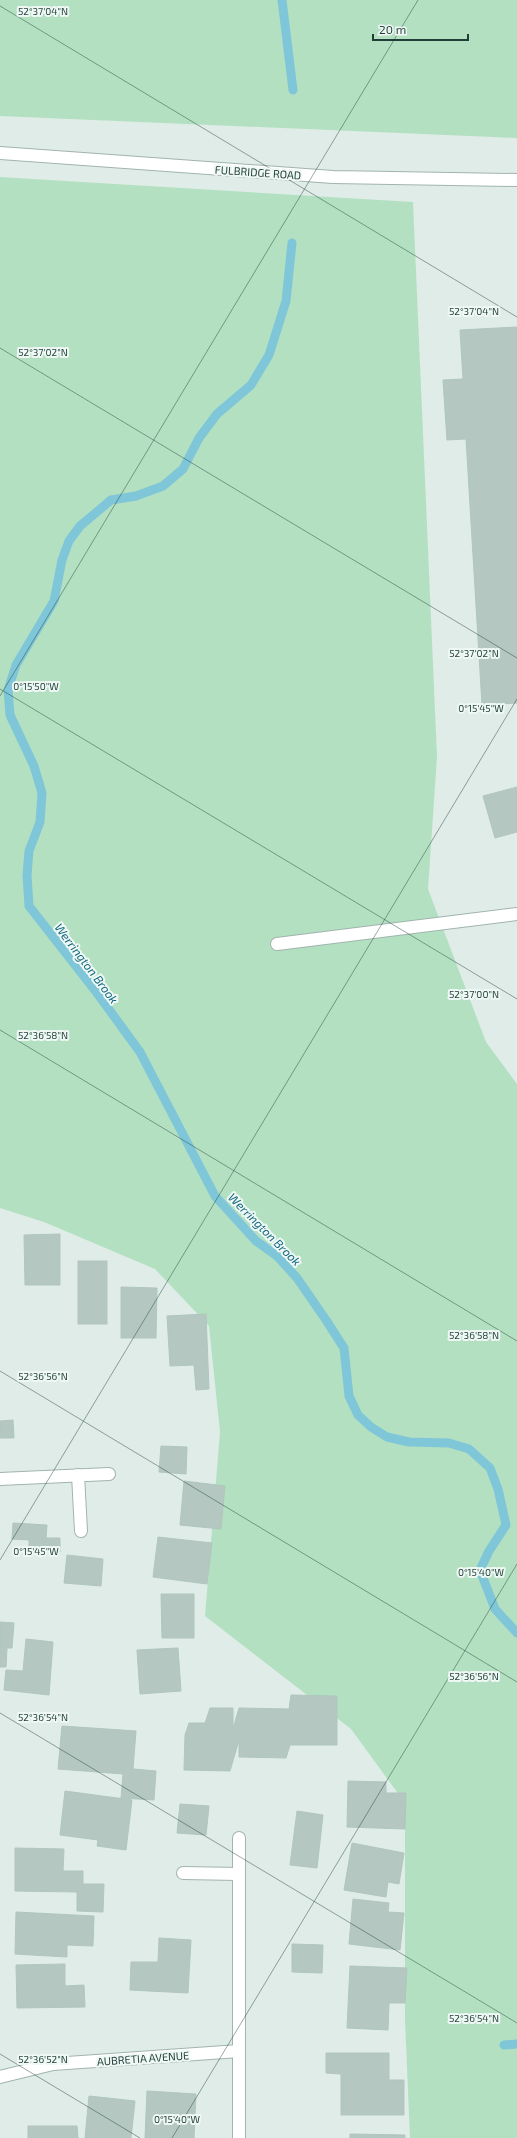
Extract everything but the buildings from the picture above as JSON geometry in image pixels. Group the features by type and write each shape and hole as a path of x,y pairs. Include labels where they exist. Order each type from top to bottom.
{"street":[{"name":"FULBRIDGE ROAD","path":"0,153 255,172 333,176 517,180"},
{"path":"277,944 517,914"},
{"path":"0,1479 109,1474"},
{"path":"78,1476 81,1531"},
{"path":"239,1838 239,2138"},
{"path":"182,1874 239,1874"},
{"name":"AUBRETIA AVENUE","path":"0,2077 53,2064 239,2051"}],"green space":[{"path":"0,0 517,0 517,138 0,116"},
{"path":"0,177 413,202 437,757 428,889 486,1042 517,1084 517,2138 410,2138 405,2020 405,1803 351,1729 205,1616 220,1432 209,1326 155,1269 44,1222 0,1208"}],"waterway":[{"name":"Werrington Brook","path":"282,0 293,90"},
{"name":"Werrington Brook","path":"292,243 286,301 269,355 251,385 217,414 199,438 183,469 163,486 136,496 111,500 80,526 69,541 62,560 54,601 16,665 8,690 10,715 34,766 42,793 40,822 29,851 27,875 29,906 97,993 140,1052 215,1196 256,1241 277,1256 297,1278 326,1320 344,1348 349,1396 358,1415 371,1427 387,1437 409,1442 449,1443 469,1449 490,1468 498,1489 506,1525 489,1551 480,1570 495,1609 517,1633"},
{"path":"504,2045 517,2044"}]}
